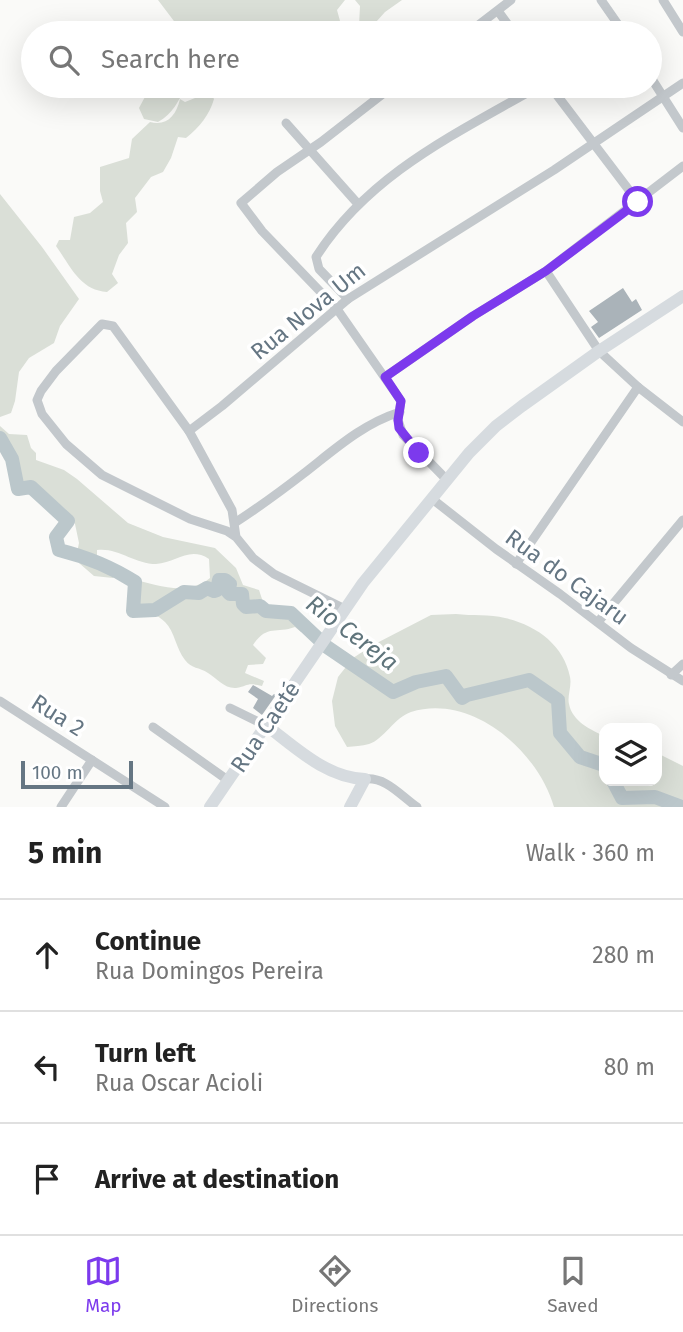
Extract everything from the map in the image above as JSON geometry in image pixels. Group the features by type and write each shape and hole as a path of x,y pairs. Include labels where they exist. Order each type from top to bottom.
{"street":[{"path":"484,21 511,0"},
{"path":"601,0 616,21"},
{"path":"663,0 683,32"},
{"path":"498,10 505,21"},
{"name":"Rua Nova Um","path":"662,96 683,83"},
{"path":"662,96 683,128"},
{"path":"377,98 277,172 241,203 262,230 337,309 401,401 398,424 403,435 446,479"},
{"path":"348,299 319,268 316,257 358,204 385,179 423,153 518,98"},
{"path":"559,98 638,202"},
{"name":"Rua Nova Um","path":"189,431 348,299 593,144 659,98"},
{"path":"286,123 358,204"},
{"path":"385,377 473,316 546,271 683,166"},
{"path":"546,271 600,351 638,387 683,422"},
{"name":"Rua Caeté","path":"210,807 345,609 446,479 496,426 600,351 683,296"},
{"path":"236,537 236,522 224,492 189,431 110,324 102,324 45,384 37,400 38,407 66,444 102,475 190,519 228,531 253,558 274,574 345,609"},
{"path":"516,564 638,387"},
{"path":"236,522 279,493 348,438 384,417 400,412"},
{"name":"Rua do Cajaru","path":"431,498 631,648 683,681"},
{"path":"598,622 683,520"},
{"path":"671,675 683,664"},
{"name":"Rua 2","path":"0,701 165,807"},
{"path":"230,708 267,726 329,770 348,778 373,778 387,784 417,807"},
{"path":"153,727 229,780"},
{"path":"61,807 92,760"},
{"path":"350,807 365,779"}],"shaded area":[{"path":"158,0 345,0 337,10 340,21 174,21"},
{"path":"355,0 402,0 377,21 359,21 360,6"},
{"path":"144,98 180,98 158,122 144,119 139,108"},
{"path":"195,98 214,99 210,110 195,130 186,138 178,137 163,172 151,177 135,198 137,212 126,223 128,243 119,255 112,274 118,283 107,292 90,287 77,276 56,246 59,240 70,240 74,217 90,213 103,202 100,167 129,158 132,139 150,122 166,121 170,118 180,99 185,102"},
{"path":"0,194 79,299 60,326 54,343 29,358 19,372 11,413 0,417"},
{"path":"0,426 9,434 27,435 31,448 36,453 36,460 64,470 128,523 163,537 215,548 236,568 243,585 259,590 264,605 277,610 292,610 307,627 308,632 301,632 295,627 267,632 258,638 253,645 266,658 263,664 248,665 245,673 264,681 262,686 250,684 228,687 205,671 190,665 182,656 165,622 132,604 129,590 132,579 172,588 201,584 210,578 209,559 195,554 156,564 112,551 97,550 97,557 111,567 116,575 113,578 94,576 76,557 79,543 75,524 65,509 40,488 17,482 9,471 0,437"},
{"path":"431,615 493,616 516,621 538,631 555,646 567,666 571,710 583,724 599,734 599,786 662,786 662,756 683,766 683,807 554,807 546,786 518,747 479,719 457,711 434,708 411,712 374,742 347,747 335,726 332,701 338,677 353,658"}],"building":[{"path":"623,288 632,302 636,299 642,310 599,338 591,327 598,322 589,311"},
{"path":"253,685 272,696 276,695 262,715 253,708 258,699 248,692"}],"waterway":[{"name":"Rio Cereja","path":"0,438 12,459 18,489 31,487 68,521 56,537 59,550 98,563 135,582 133,611 155,610 184,592 199,593 207,588 217,590 219,580 225,580 230,584 228,592 242,594 246,607 260,606 266,611 291,613 327,647 393,692 416,682 446,676 462,698 529,680 558,700 560,733 580,757 599,763"},
{"name":"Rio Cereja","path":"616,786 622,798 655,797 682,807"}],"route":[{"path":"419,453 399,428 401,401 385,377 473,316 546,271 638,202"}]}
